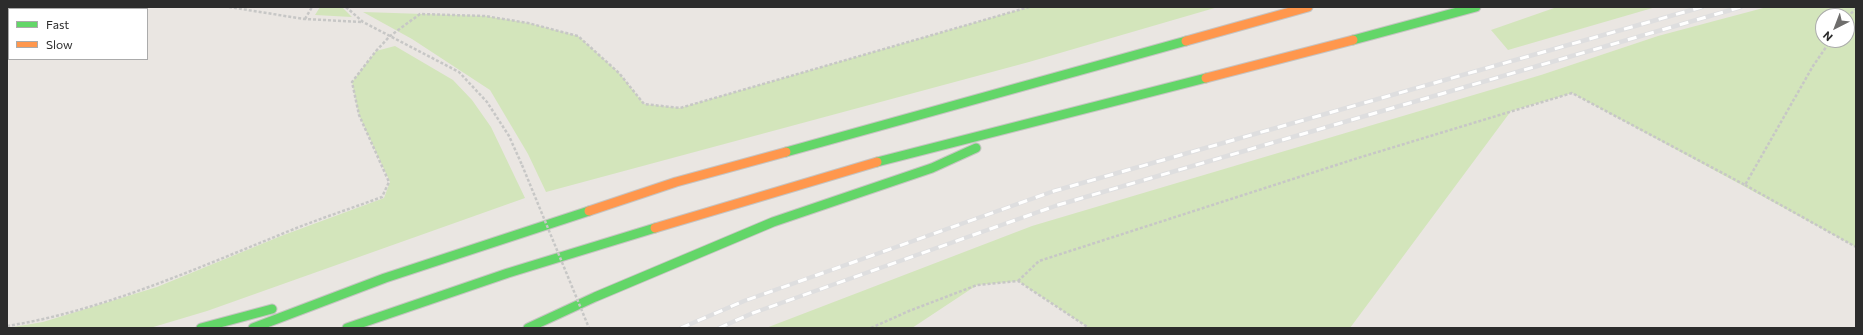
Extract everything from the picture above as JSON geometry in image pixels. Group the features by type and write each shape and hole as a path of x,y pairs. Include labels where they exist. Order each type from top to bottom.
{"highway":[{"path":"253,328 385,278 676,182 982,99 1308,7"},
{"path":"347,328 508,274 848,170 1401,28 1476,7"},
{"path":"528,328 595,297 773,222 932,168 1033,122"},
{"path":"293,303 385,278"},
{"path":"201,328 278,307"}],"path":[{"path":"229,7 304,19 363,22"},
{"path":"304,19 312,7"},
{"path":"346,7 363,22 459,72 487,102 509,136 522,164 589,328"},
{"path":"7,326 43,320 157,285 280,234 382,197 389,182 359,115 352,82 376,51 390,36 420,14 484,16 528,23 578,36 619,73 644,104 680,108 1029,7"},
{"path":"1745,185 1813,66 1825,48"},
{"path":"871,328 909,311 978,285 1018,281 1039,261 1358,158 1572,93 1856,246"},
{"path":"1018,281 1089,328"}],"green space":[{"path":"320,7 342,7 352,17 315,15"},
{"path":"1029,7 1218,7 1029,62 546,192 528,154 490,90 412,39 363,12 485,16 528,23 578,36 619,73 644,104 680,108"},
{"path":"1557,7 1656,7 1508,50 1491,30"},
{"path":"1767,7 1856,7 1856,247 1572,93 1511,111 1350,328 1089,328 1018,281 977,285 912,328 766,328 1032,226 1541,75 1658,36"},
{"path":"395,46 453,80 472,100 491,127 525,198 207,311 150,328 7,328 43,322 157,287 281,236 384,198 390,182 359,115 352,82 376,51"}],"railway":[{"path":"681,328 744,301 1054,191 1702,7"},
{"path":"719,328 753,313 1058,205 1741,7"}],"traffic: fast":[{"path":"1353,40 1476,7"},
{"path":"786,152 1186,41"},
{"path":"877,162 1206,78"},
{"path":"528,328 595,297 773,222 932,168 976,148"},
{"path":"253,328 385,278 589,211"},
{"path":"347,328 508,273 655,228"},
{"path":"201,328 272,309"}],"traffic: slow":[{"path":"1186,41 1308,7"},
{"path":"1206,78 1353,40"},
{"path":"589,211 676,182 786,152"},
{"path":"655,228 877,162"}]}
